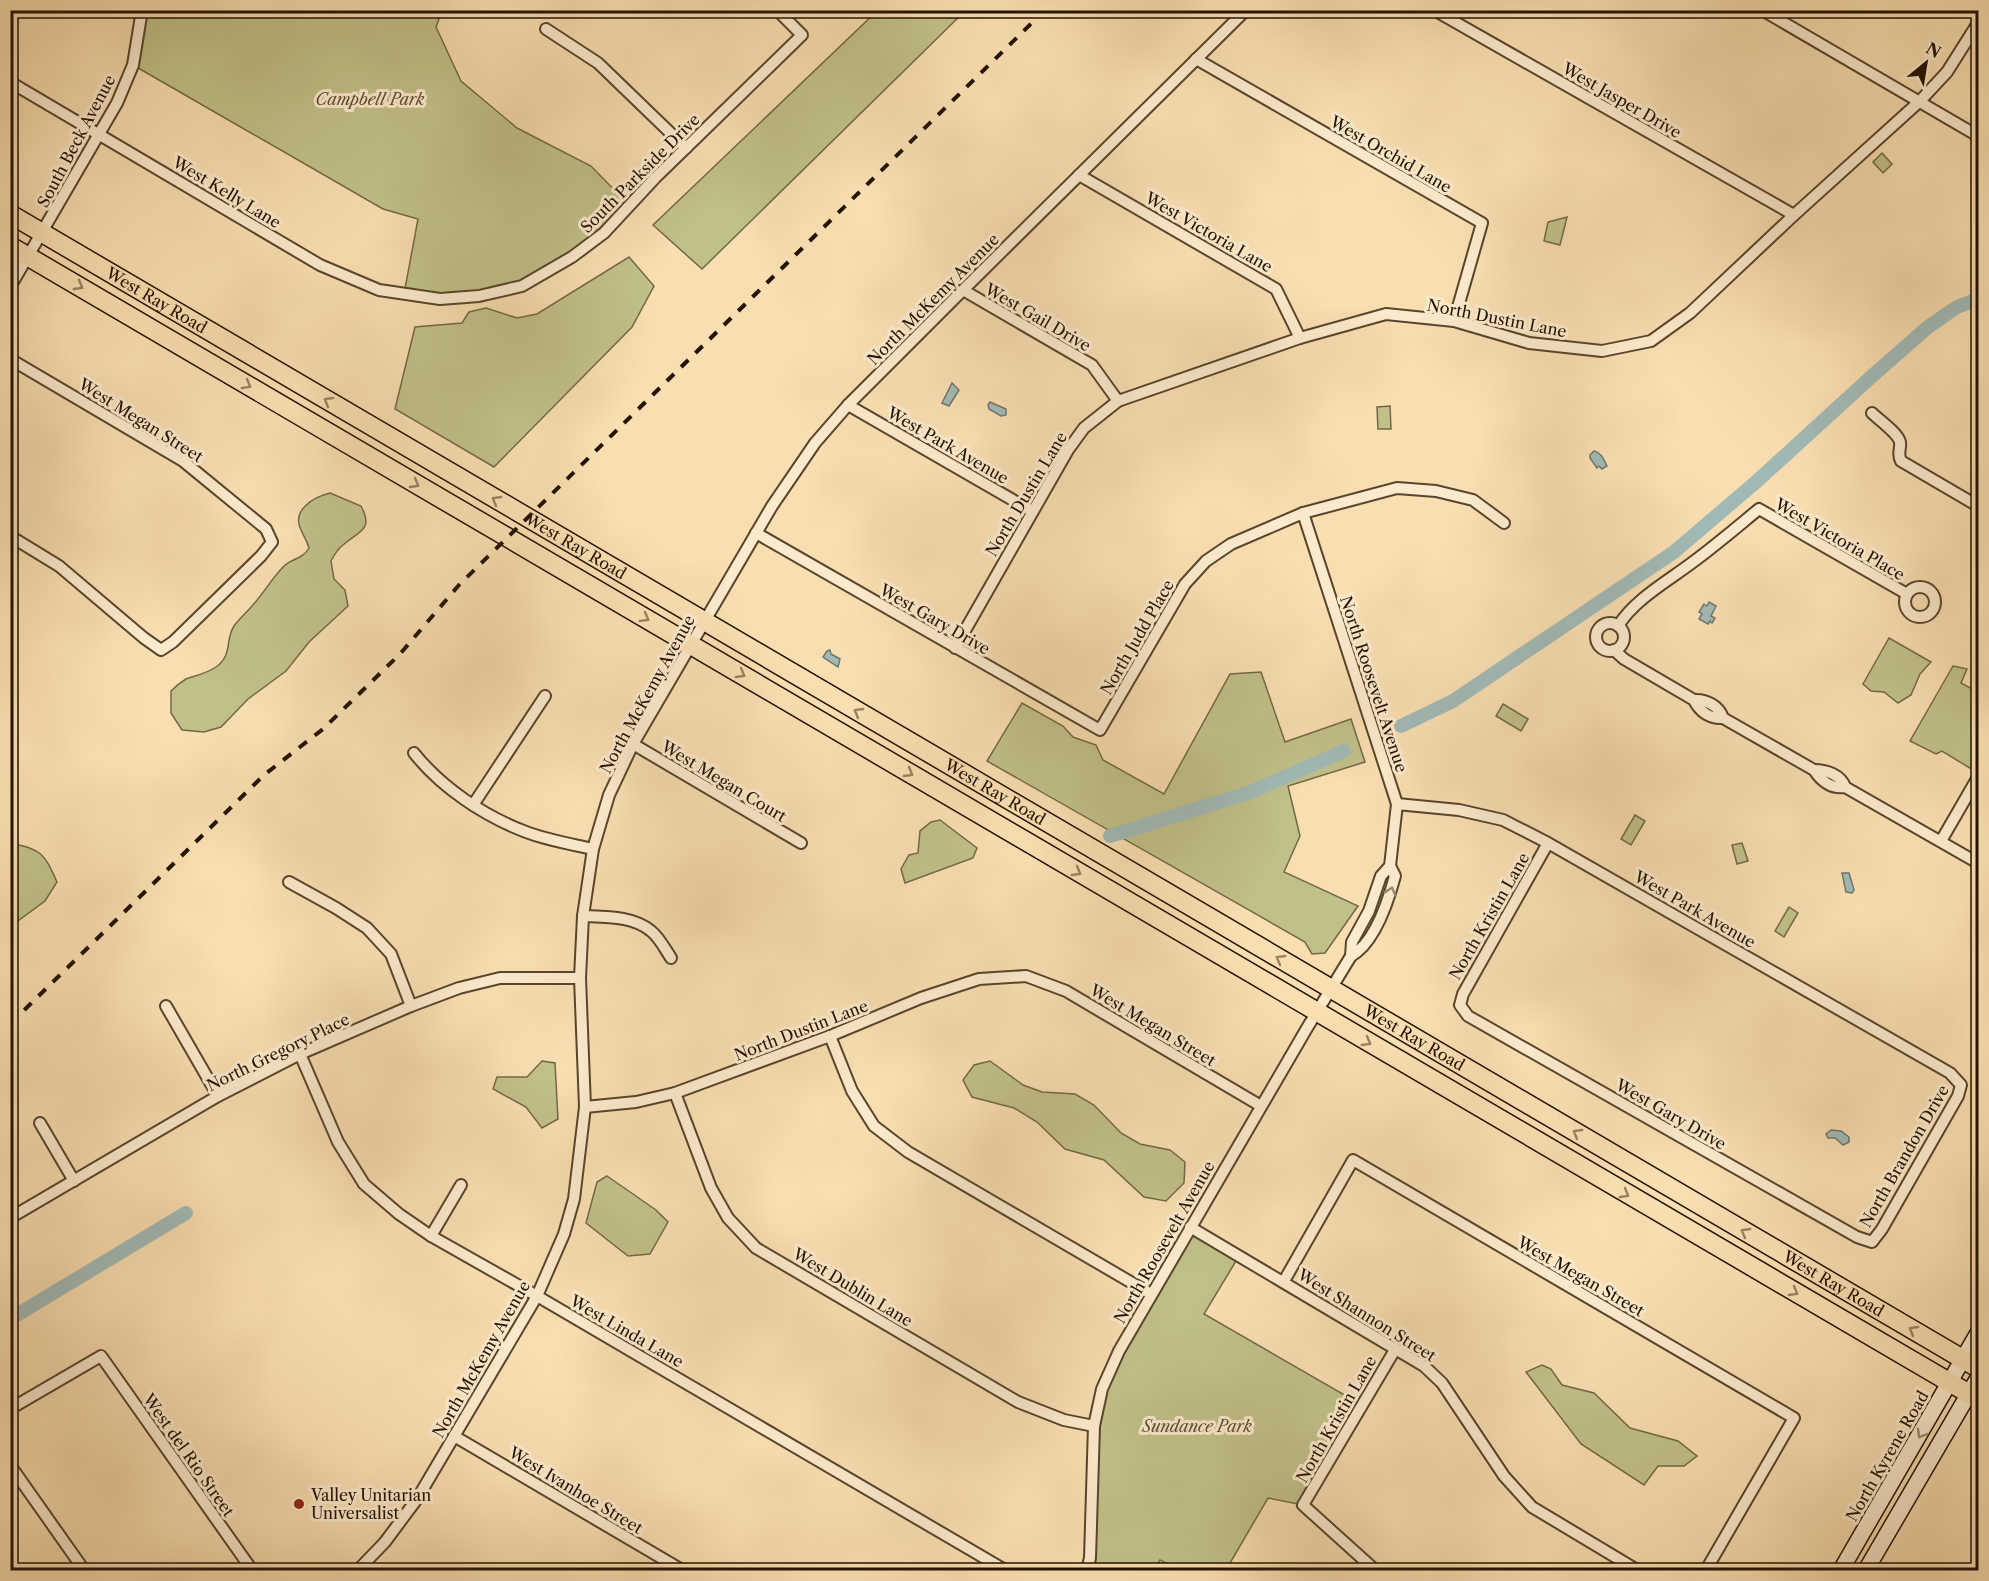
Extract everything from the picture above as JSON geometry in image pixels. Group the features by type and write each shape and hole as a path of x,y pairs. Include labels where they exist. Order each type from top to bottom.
{"main road":[{"name":"West Ray Road","path":"10,214 35,245 690,645 1951,1383 1976,1390"},
{"name":"West Ray Road","path":"10,246 35,245 704,622 1971,1364"},
{"name":"North Kyrene Road","path":"1841,1570 1951,1383 1971,1364 1978,1333"},
{"path":"1866,1570 1976,1390"}],"street":[{"name":"South Beck Avenue","path":"10,287 117,103 133,65 142,10"},
{"name":"South Parkside Drive","path":"440,299 479,296 522,286 572,257 604,233 655,178 802,35 777,10"},
{"name":"North McKemy Avenue","path":"358,1570 385,1542 417,1498 537,1296 564,1234 574,1200 585,1107 580,978 583,916 593,849 609,795 633,744 756,533 815,443 848,405 1246,10"},
{"name":"West Jasper Drive","path":"1434,10 1794,215"},
{"path":"1761,10 1978,136"},
{"name":"North Dustin Lane","path":"955,648 1068,450 1084,428 1118,401 1300,338 1386,314 1454,321 1529,343 1602,351 1650,341 1690,313 1920,101 1947,72 1978,23"},
{"path":"546,29 598,63 686,148"},
{"name":"West Orchid Lane","path":"1196,59 1482,223 1454,321"},
{"name":"West Kelly Lane","path":"10,82 320,265 379,290 440,299"},
{"name":"West Victoria Lane","path":"1079,175 1276,289 1300,338"},
{"name":"West Gail Drive","path":"963,290 1092,366 1118,401"},
{"name":"West Megan Street","path":"10,359 183,461 266,529 272,542 261,556 173,642 161,650 59,566 10,536"},
{"name":"West Park Avenue","path":"848,405 1032,511"},
{"path":"1872,413 1900,442 1899,458 1901,461 1978,506"},
{"name":"North Judd Place","path":"1100,730 1185,584 1206,561 1231,544 1303,513 1397,488 1436,491 1473,500 1504,523"},
{"name":"West Victoria Place","path":"1618,626 1631,610 1759,509 1907,594"},
{"name":"North Roosevelt Avenue","path":"1087,1570 1090,1558 1094,1426 1102,1389 1119,1351 1151,1294 1351,956 1352,942 1369,911 1381,876 1390,866 1397,804 1303,513"},
{"name":"West Gary Drive","path":"756,533 1100,730"},
{"path":"1605,624 1614,624 1624,633 1623,641 1614,650 1609,651 1601,647 1597,639 1598,630 1605,624"},
{"path":"1614,650 1624,659 1694,700 1703,699 1720,710 1723,718 1814,770 1820,779 1836,789 1845,788 1978,863"},
{"path":"472,805 545,696"},
{"name":"West Megan Court","path":"633,744 801,843"},
{"path":"414,753 429,771 472,805 502,822 528,833 593,849"},
{"path":"1941,841 1978,777"},
{"name":"West Park Avenue","path":"1397,804 1459,810 1503,819 1950,1073 1961,1085"},
{"name":"North Kristin Lane","path":"1460,1005 1463,994 1548,843"},
{"path":"289,882 367,928 391,954 411,1006"},
{"path":"583,916 622,918 637,923 652,932 671,958"},
{"name":"North Dustin Lane","path":"585,1107 636,1102 675,1093 830,1036 921,998 979,979 1026,976"},
{"name":"West Megan Street","path":"1026,976 1066,991 1261,1106"},
{"name":"North Gregory Place","path":"10,1218 218,1096 300,1054 411,1006 459,988 500,978 580,978"},
{"name":"West Gary Drive","path":"1460,1005 1468,1016 1847,1232 1872,1242"},
{"path":"166,1006 218,1096"},
{"path":"830,1036 852,1091 874,1126 908,1152 1151,1294"},
{"name":"West Linda Lane","path":"300,1054 338,1142 364,1184 399,1214 431,1236 1005,1570"},
{"name":"North Brandon Drive","path":"1872,1242 1882,1229 1958,1096 1961,1085"},
{"name":"West Dublin Lane","path":"675,1093 711,1188 728,1218 756,1248 1018,1402 1064,1420 1094,1426"},
{"path":"40,1123 74,1181"},
{"name":"West Megan Street","path":"1284,1281 1353,1160 1794,1418 1706,1570"},
{"path":"431,1236 461,1185"},
{"name":"West Shannon Street","path":"1190,1227 1424,1366 1443,1383 1503,1476 1532,1507 1637,1570"},
{"name":"North Kristin Lane","path":"1375,1570 1303,1505 1396,1348"},
{"name":"West del Rio Street","path":"10,1409 101,1356 252,1570"},
{"name":"West Ivanhoe Street","path":"454,1436 682,1570"},
{"path":"10,1465 84,1570"}],"green space":[{"name":"Campbell Park","path":"142,11 424,11 439,19 436,27 461,81 517,128 591,166 629,205 604,233 522,286 479,296 404,294 418,219 383,209 133,65"},
{"path":"877,11 965,11 702,269 653,225"},
{"path":"1882,153 1892,164 1883,173 1873,162"},
{"path":"1567,217 1560,245 1544,241 1548,222"},
{"path":"629,257 654,286 632,327 494,467 395,409 415,327 462,323 469,312 486,308 517,318 537,314"},
{"path":"1390,406 1391,429 1378,429 1377,407"},
{"path":"330,493 361,506 366,520 363,529 336,552 331,561 334,579 345,590 348,606 309,642 286,671 248,699 221,727 204,732 182,730 171,713 171,691 186,679 208,671 221,662 227,652 231,631 236,623 284,566 304,554 309,548 299,523 302,511 311,501"},
{"path":"1889,638 1931,662 1920,674 1911,695 1898,703 1884,692 1871,691 1863,684"},
{"path":"1953,666 1967,669 1961,683 1978,692 1978,764 1973,770 1942,751 1936,754 1910,741"},
{"path":"1261,672 1285,742 1351,719 1365,762 1288,786 1300,836 1284,872 1358,906 1325,953 1312,954 1305,942 987,761 1022,703 1063,726 1073,737 1096,745 1103,760 1164,794 1230,674"},
{"path":"1503,704 1528,719 1521,731 1496,716"},
{"path":"1635,815 1645,821 1631,845 1621,839"},
{"path":"940,820 977,848 973,858 905,883 901,869 909,855 918,853 920,831 931,822"},
{"path":"11,843 41,854 57,882 45,901 11,926"},
{"path":"1742,843 1748,861 1737,864 1732,845"},
{"path":"1789,907 1798,913 1784,937 1775,931"},
{"path":"542,1061 555,1063 558,1119 542,1128 526,1107 493,1089 497,1077 527,1077"},
{"path":"990,1061 1023,1085 1042,1092 1075,1094 1094,1105 1121,1133 1140,1144 1170,1150 1185,1162 1184,1183 1166,1201 1144,1197 1104,1160 1065,1149 1037,1122 1014,1108 972,1097 963,1080 974,1065"},
{"path":"607,1176 656,1210 668,1222 650,1254 628,1256 586,1223 597,1182"},
{"name":"Sundance Park","path":"1190,1227 1239,1256 1204,1314 1362,1405 1303,1505 1268,1498 1226,1570 1180,1570 1160,1560 1154,1570 1087,1570 1094,1426 1102,1389"},
{"path":"1542,1365 1551,1369 1562,1385 1594,1393 1630,1428 1678,1441 1697,1456 1684,1466 1658,1466 1644,1485 1581,1444 1526,1372"}],"water":[{"path":"952,383 959,390 949,406 942,403"},
{"path":"990,402 1006,409 1006,415 1001,416 989,409"},
{"path":"1594,451 1601,455 1607,466 1602,469 1599,466 1597,468 1590,458"},
{"path":"1709,602 1716,606 1711,616 1715,618 1712,623 1710,621 1708,624 1699,619 1702,614 1699,612 1704,604 1707,606"},
{"path":"830,650 831,654 840,659 838,667 823,657"},
{"path":"1842,873 1849,873 1854,890 1852,893 1846,892"},
{"path":"1831,1130 1841,1131 1849,1137 1849,1142 1843,1145 1835,1138 1828,1138 1826,1134"}],"waterway":[{"path":"1401,726 1453,701 1674,552 1756,482 1928,327 1957,307 1978,299"},
{"path":"1110,836 1248,793 1344,751"},
{"path":"10,1319 186,1213"}],"railway":[{"path":"10,1024 264,775 323,729 400,654 459,585 1045,10"}],"place":[{"name":"Valley Unitarian Universalist","path":"299,1504"}]}
